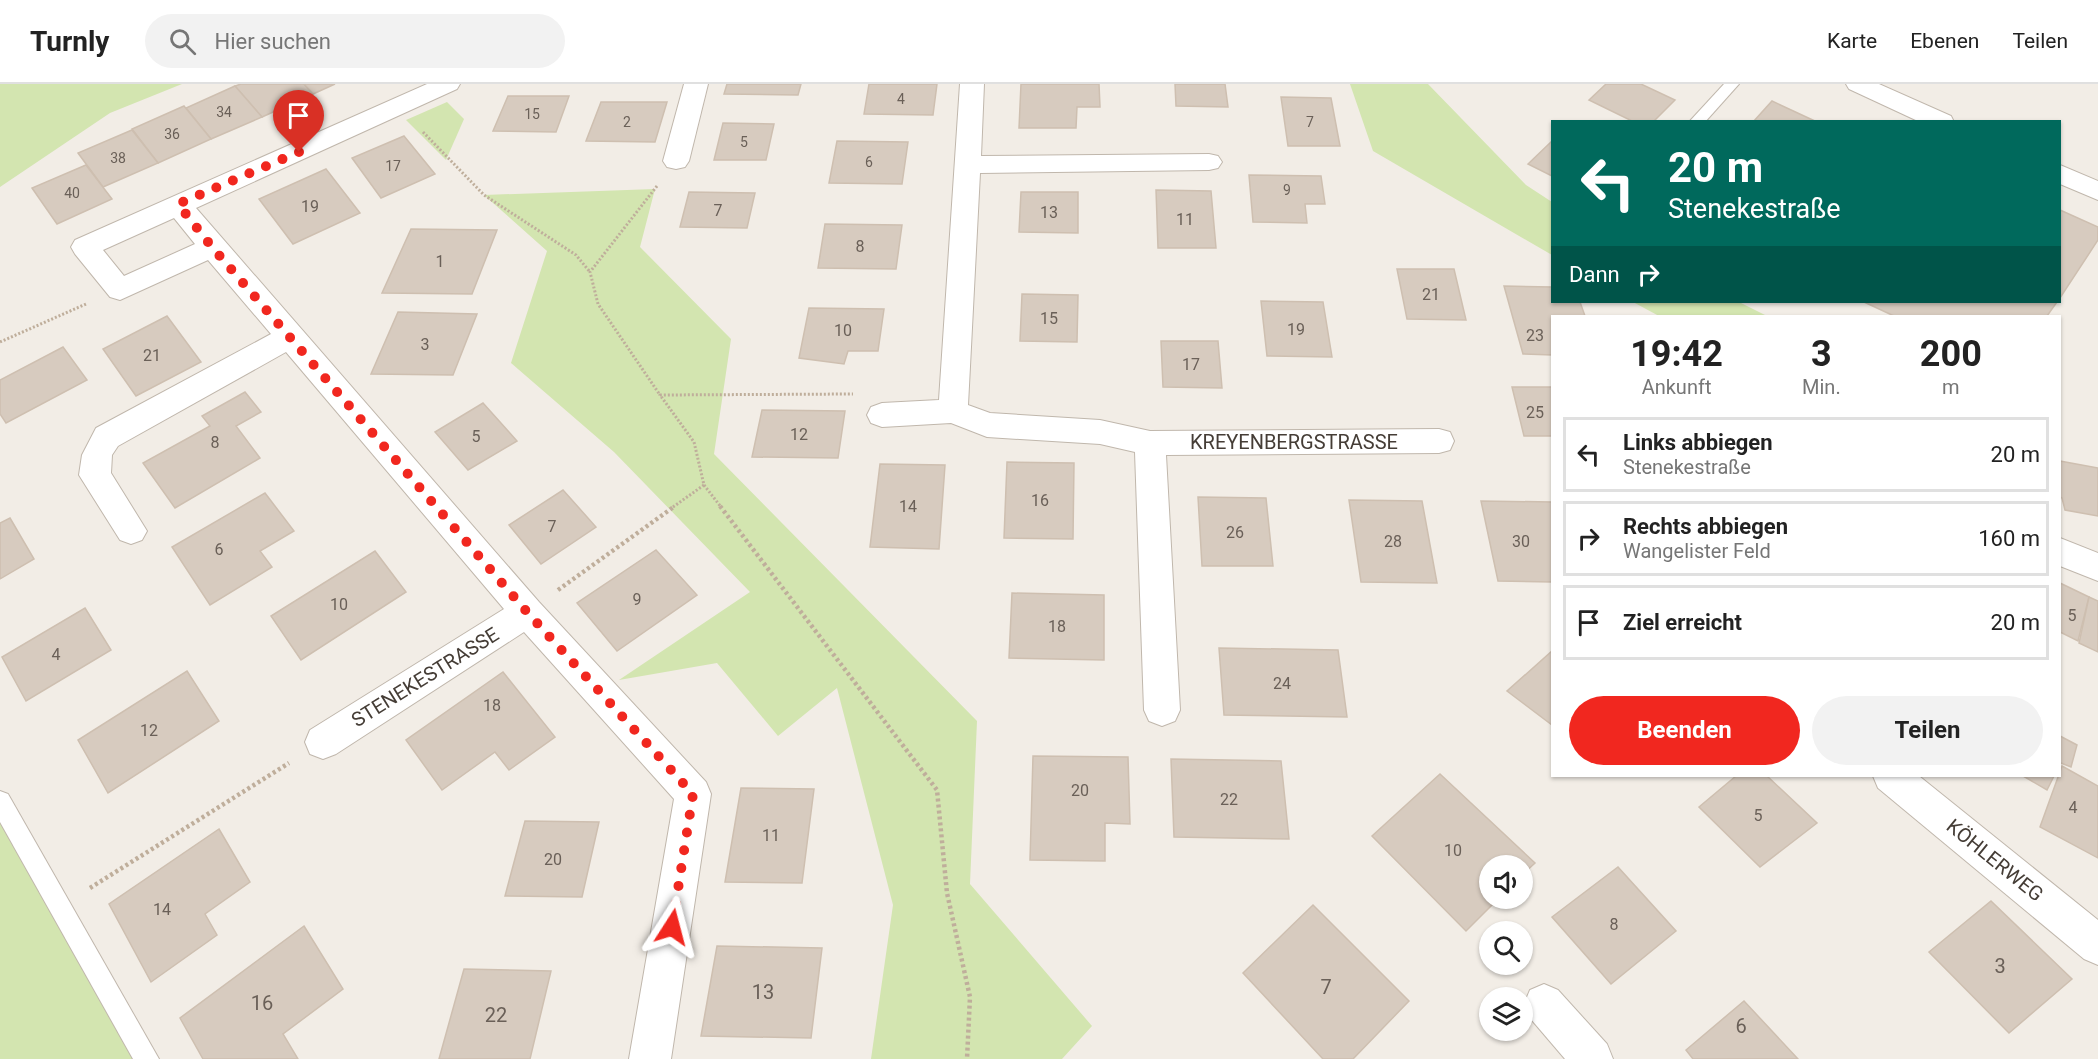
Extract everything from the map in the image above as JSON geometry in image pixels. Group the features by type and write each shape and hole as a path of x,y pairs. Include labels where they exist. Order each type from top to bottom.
{"street":[{"path":"212,247 120,290 85,247 448,84"},
{"path":"676,161 696,84"},
{"path":"953,411 972,84"},
{"path":"1858,84 1938,120"},
{"path":"966,165 1209,162"},
{"path":"2061,174 2098,191"},
{"path":"178,204 212,247 527,612 693,794 650,1059"},
{"path":"131,531 94,475 97,456 107,437 290,337"},
{"name":"KREYENBERGSTRASSE","path":"882,415 953,411 987,424 1100,432 1150,443 1439,441"},
{"path":"1150,443 1162,710"},
{"path":"2061,552 2098,567"},
{"name":"STENEKESTRASSE","path":"323,742 527,612"},
{"name":"KÖHLERWEG","path":"1892,777 2098,945"},
{"path":"1544,1004 1592,1059"}],"lane":[{"path":"1698,120 1732,84"},
{"path":"0,801 147,1059"}],"path":[{"path":"399,107 484,195 576,255 590,273 598,304 694,442 704,485 937,790 947,893 970,997 967,1059"},
{"path":"590,273 676,161"},
{"path":"0,342 120,290"},
{"path":"660,395 855,394 882,415"},
{"path":"527,612 704,485"},
{"path":"60,906 323,742"}],"green space":[{"path":"0,84 182,84 110,113 0,187"},
{"path":"1350,84 1428,84 1526,185 1551,201 1551,254 1373,151"},
{"path":"447,102 464,119 446,160 406,120"},
{"path":"655,189 640,247 731,339 714,454 977,721 970,884 1092,1026 1062,1059 871,1059 893,905 837,688 778,736 717,663 619,680 750,592 614,452 511,363 547,251 484,195"},
{"path":"1635,303 1741,303 1765,315 1657,315"},
{"path":"0,801 147,1059 0,1059"}],"building":[{"path":"241,84 304,84 313,94 262,117 235,86"},
{"path":"304,84 335,84 313,94"},
{"path":"727,84 801,84 798,95 724,94"},
{"path":"869,84 937,84 933,115 864,114"},
{"path":"1021,84 1099,84 1100,107 1077,107 1076,128 1019,128"},
{"path":"1175,84 1225,84 1228,107 1176,106"},
{"path":"1606,84 1641,84 1675,100 1655,120 1630,120 1589,100"},
{"path":"235,86 262,117 211,139 186,108"},
{"path":"508,96 569,96 556,132 493,131"},
{"path":"1281,97 1331,98 1340,146 1288,146"},
{"path":"1772,101 1813,120 1755,120"},
{"path":"601,102 667,102 655,142 586,141"},
{"path":"184,106 211,139 158,163 132,129"},
{"path":"723,123 774,124 766,160 714,160"},
{"path":"132,130 158,163 103,187 78,153"},
{"path":"404,136 435,174 381,198 352,158"},
{"path":"837,141 908,142 902,184 829,183"},
{"path":"1551,142 1551,176 1528,164"},
{"path":"86,165 112,199 57,224 32,188"},
{"path":"326,169 360,213 293,244 259,199"},
{"path":"1249,175 1321,176 1325,204 1305,204 1307,223 1253,222"},
{"path":"1156,190 1211,191 1216,248 1158,248"},
{"path":"689,192 755,193 747,228 680,227"},
{"path":"1021,192 1078,192 1078,233 1019,232"},
{"path":"2061,210 2098,227 2098,240 2061,296"},
{"path":"825,224 902,225 896,269 818,268"},
{"path":"411,229 497,230 472,294 382,293"},
{"path":"1397,269 1454,269 1466,320 1407,319"},
{"path":"1504,286 1551,287 1551,303 1580,303 1585,315 1551,315 1551,355 1523,354"},
{"path":"1022,294 1078,295 1077,342 1020,341"},
{"path":"1261,301 1323,302 1332,357 1267,356"},
{"path":"1866,303 2056,303 2048,315 1892,315"},
{"path":"809,308 884,309 878,351 848,351 844,364 799,358"},
{"path":"398,312 477,314 453,375 371,374"},
{"path":"167,316 201,362 136,396 103,349"},
{"path":"1161,341 1218,341 1222,388 1163,387"},
{"path":"63,347 87,380 6,423 0,414 0,380"},
{"path":"1512,387 1551,387 1551,436 1524,436"},
{"path":"245,392 261,412 236,426 260,458 175,508 143,463 210,426 202,416"},
{"path":"483,403 517,441 468,470 435,432"},
{"path":"762,410 845,411 838,458 752,457"},
{"path":"2061,461 2098,468 2098,516 2065,510 2062,498"},
{"path":"1007,462 1074,463 1073,539 1004,538"},
{"path":"880,464 945,465 939,549 870,547"},
{"path":"563,490 596,527 541,564 509,525"},
{"path":"265,493 294,531 260,551 272,567 210,605 172,547"},
{"path":"1198,497 1266,498 1273,566 1202,566"},
{"path":"1349,500 1422,501 1437,583 1361,582"},
{"path":"1481,501 1551,502 1551,582 1498,581"},
{"path":"10,518 34,559 0,579 0,523"},
{"path":"656,550 697,595 617,651 577,603"},
{"path":"375,551 406,592 301,660 271,616"},
{"path":"2061,583 2089,597 2078,641 2061,632"},
{"path":"1012,593 1104,595 1104,660 1009,658"},
{"path":"2089,597 2098,601 2098,652 2079,643"},
{"path":"85,608 111,650 26,701 2,657"},
{"path":"1219,648 1338,650 1347,717 1224,715"},
{"path":"1551,652 1551,724 1507,691"},
{"path":"187,671 219,721 108,793 78,740"},
{"path":"503,672 555,737 509,770 495,752 442,790 406,740"},
{"path":"2061,737 2077,745 2071,767 2061,763"},
{"path":"1033,756 1128,757 1130,824 1105,823 1105,861 1030,860"},
{"path":"1171,759 1281,761 1289,839 1174,837"},
{"path":"2062,766 2098,786 2098,858 2040,827 2058,777 2061,777"},
{"path":"1440,774 1526,855 1479,855 1479,909 1488,909 1466,931 1372,836"},
{"path":"1735,777 1768,777 1817,823 1760,867 1699,807"},
{"path":"2025,777 2054,777 2047,790"},
{"path":"741,788 814,789 802,883 725,882"},
{"path":"525,821 599,822 582,897 505,896"},
{"path":"219,829 250,882 205,914 217,935 151,982 109,904"},
{"path":"1618,867 1676,931 1611,984 1552,917"},
{"path":"1991,901 2072,979 2009,1033 1929,952"},
{"path":"1313,905 1409,1001 1353,1059 1323,1059 1243,973"},
{"path":"304,926 343,989 283,1034 298,1059 203,1059 180,1018"},
{"path":"717,946 822,948 811,1038 701,1036"},
{"path":"464,969 551,971 530,1059 439,1059"},
{"path":"1744,1001 1798,1059 1693,1059 1686,1050"}],"route":[{"path":"299,152 178,204 212,247 527,612 693,794 672,927"}]}
